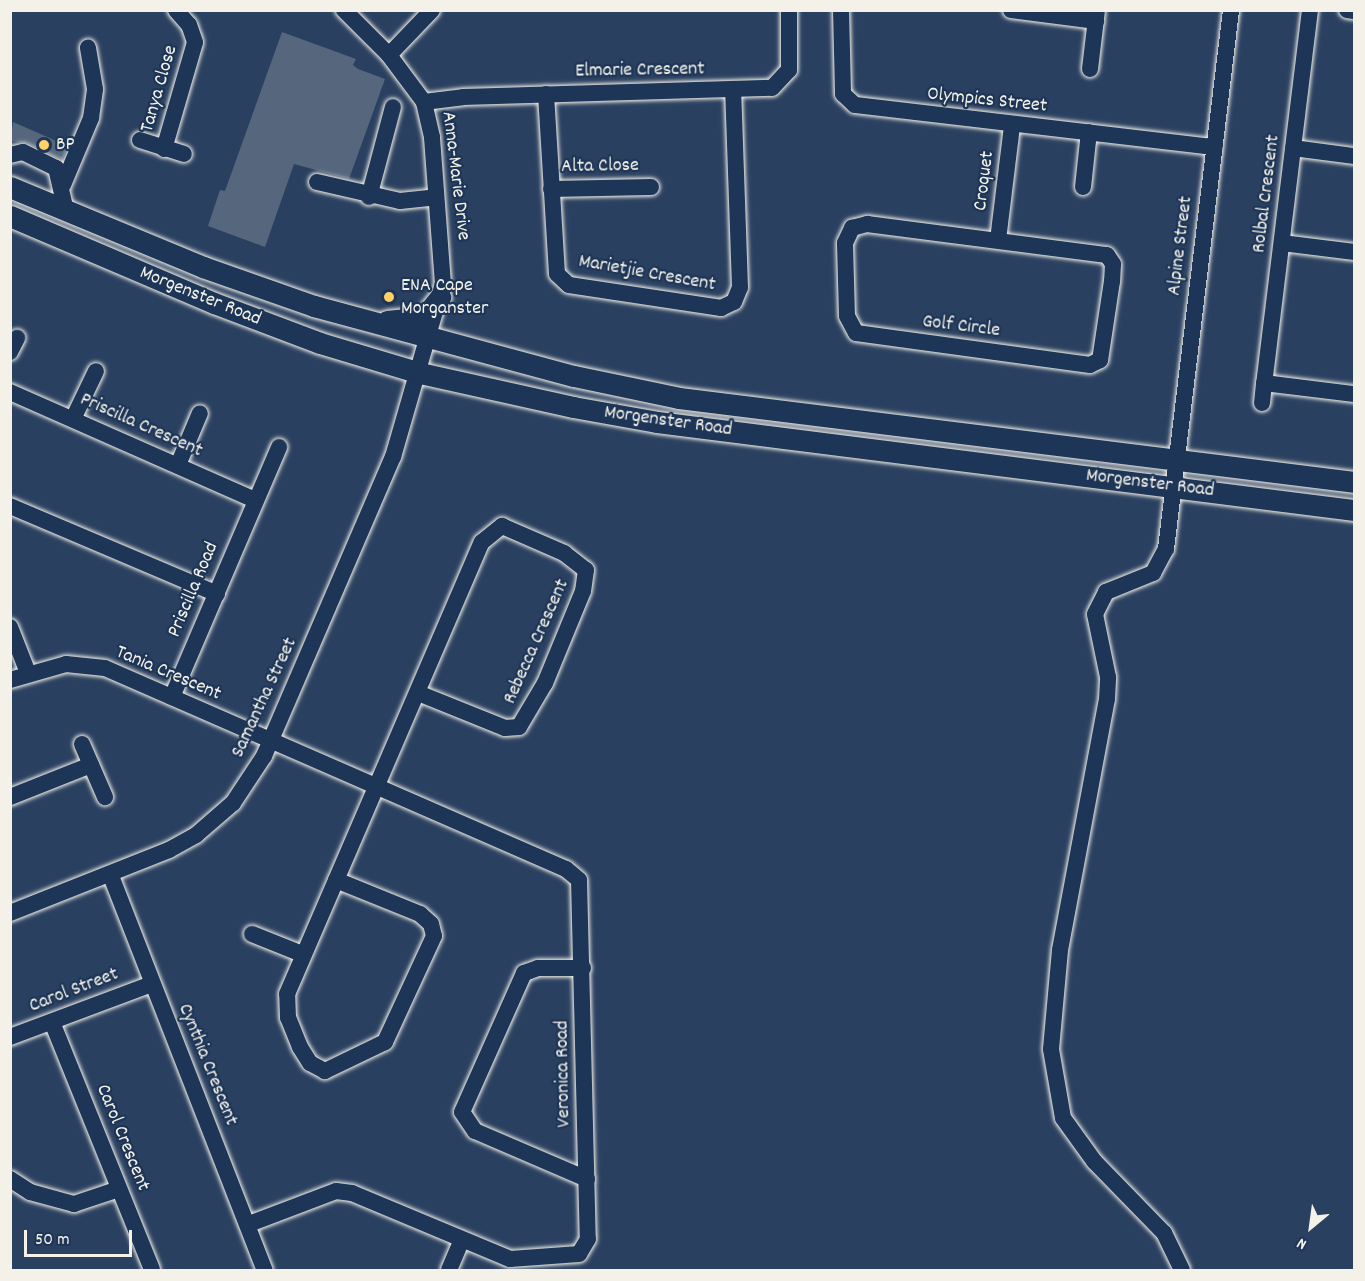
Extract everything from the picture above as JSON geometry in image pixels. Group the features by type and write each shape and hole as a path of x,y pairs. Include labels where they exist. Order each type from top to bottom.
{"main road":[{"name":"Morgenster Road","path":"10,187 203,267 339,314 430,340 679,398 1354,482"},
{"name":"Morgenster Road","path":"10,216 214,303 420,373 657,422 1354,510"},
{"path":"339,314 408,322 424,317 440,297"}],"street":[{"name":"Tanya Close","path":"164,149 195,42 189,25 176,10"},
{"name":"Anna-Marie Drive","path":"344,10 389,55 424,102 444,265 440,297 430,340"},
{"path":"389,55 432,10"},
{"name":"Elmarie Crescent","path":"424,102 546,94 772,88 786,78 789,10"},
{"name":"Olympics Street","path":"841,10 842,82 851,103 1012,126 1089,132 1215,147"},
{"path":"1011,10 1096,16 1090,69"},
{"name":"Alpine Street","path":"1182,1270 1164,1233 1094,1161 1067,1125 1057,1102 1051,1049 1060,951 1107,699 1107,666 1095,614 1106,592 1145,578 1164,559 1231,10"},
{"name":"Rolbal Crescent","path":"1262,403 1310,10"},
{"path":"1347,10 1354,11"},
{"path":"63,185 91,118 95,89 88,48"},
{"name":"Marietjie Crescent","path":"546,94 554,266 569,285 727,307 740,287 733,90"},
{"path":"369,197 393,107"},
{"name":"Croquet","path":"998,240 1012,126"},
{"path":"1083,187 1089,132"},
{"name":"Tanya Close","path":"140,140 184,154"},
{"path":"1293,148 1354,156"},
{"path":"10,155 23,152 47,162 59,172 66,211"},
{"path":"317,182 369,197 400,201 436,197"},
{"name":"Alta Close","path":"551,189 651,187"},
{"name":"Golf Circle","path":"856,226 998,240 1110,258 1112,281 1098,362 864,337 851,328 845,243 856,226"},
{"path":"1282,243 1354,252"},
{"name":"Samantha Street","path":"10,913 111,876 209,826 244,787 270,742 393,457 430,340"},
{"path":"73,419 96,371"},
{"path":"1264,383 1354,394"},
{"name":"Priscilla Crescent","path":"10,392 255,500"},
{"path":"178,465 200,413"},
{"name":"Priscilla Road","path":"172,697 279,447"},
{"path":"10,506 216,594"},
{"name":"Rebecca Crescent","path":"336,880 420,914 434,930 432,943 385,1042 331,1070 320,1070 310,1063 285,1008 303,954 488,533 502,526 564,553 586,570 583,591 545,683 519,727 505,728 418,693"},
{"path":"10,627 28,673"},
{"name":"Tania Crescent","path":"10,680 66,664 92,665 172,697 270,742"},
{"name":"Veronica Road","path":"249,1224 336,1191 352,1193 510,1259 572,1258 588,1239 581,891 575,874 270,742"},
{"path":"82,744 105,797"},
{"path":"10,797 91,765"},
{"name":"Cynthia Crescent","path":"111,876 249,1224 265,1270"},
{"path":"252,934 303,954"},
{"path":"583,968 538,968 524,973 462,1112 475,1131 587,1179"},
{"name":"Carol Street","path":"10,1037 152,984"},
{"name":"Carol Crescent","path":"52,1022 152,1270"},
{"path":"10,1179 30,1192 74,1204 119,1189"},
{"path":"449,1270 462,1240"}],"building":[{"path":"282,32 356,59 353,65 358,69 385,79 349,179 294,164 265,247 208,226 220,190 225,191"},
{"path":"13,122 68,146 62,160 28,143 10,141"}],"place":[{"name":"BP","path":"44,145"},
{"name":"ENA Cape Morganster","path":"389,297"}]}
